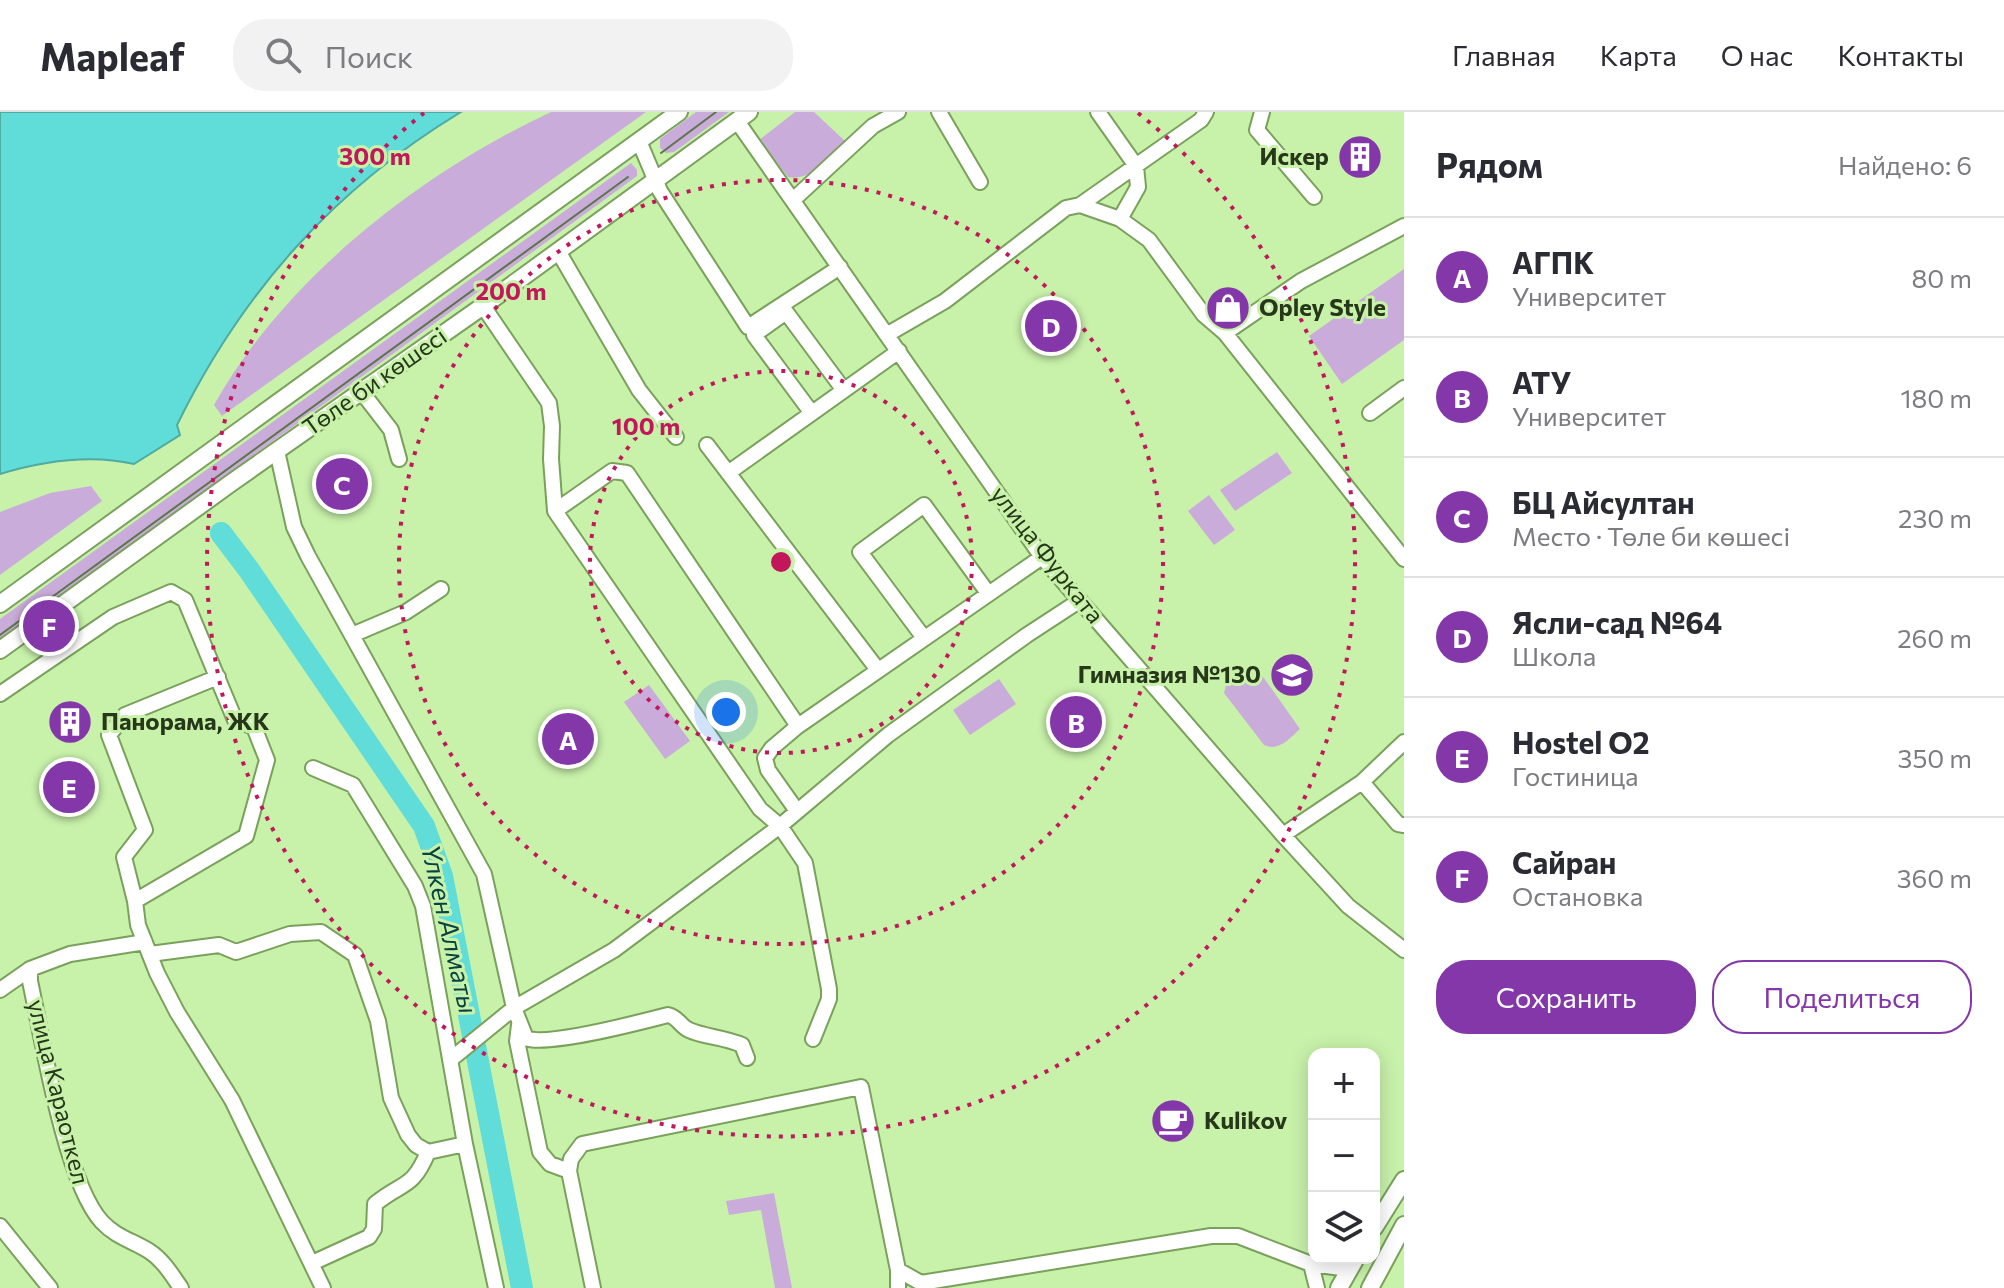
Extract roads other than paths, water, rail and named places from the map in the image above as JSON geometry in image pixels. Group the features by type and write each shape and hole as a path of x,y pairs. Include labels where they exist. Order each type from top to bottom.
{"main road":[{"name":"Төле би көшесі","path":"0,604 679,112"},
{"name":"Төле би көшесі","path":"0,650 656,182 743,116"},
{"path":"1380,1218 1404,1180"},
{"path":"1370,1288 1404,1225"},
{"path":"1339,1288 1353,1264"}],"street":[{"path":"793,200 873,126 898,112"},
{"path":"939,112 980,182"},
{"path":"1098,112 1136,166 1138,187 1120,219"},
{"path":"888,334 945,301 1066,208 1080,205 1201,120 1206,112"},
{"path":"1262,112 1257,130 1314,197"},
{"name":"улица Фурката","path":"743,116 793,200 1042,557 1348,906 1404,950"},
{"path":"639,141 656,182 748,327 840,267"},
{"path":"1080,205 1120,219 1149,240 1204,315 1225,333 1404,559"},
{"path":"1225,333 1301,281 1404,226"},
{"path":"558,251 639,390 676,437"},
{"path":"483,306 549,403 555,511 760,809 780,826 805,863 829,989 829,999 813,1039"},
{"path":"811,412 754,335 765,327 786,312 843,389"},
{"path":"728,473 899,351"},
{"path":"1370,413 1404,388"},
{"path":"361,391 391,430 399,459"},
{"path":"707,445 878,670"},
{"path":"277,451 294,527 484,874 514,1008 526,1038 537,1041 673,1016 688,1030 742,1045 747,1058"},
{"path":"555,511 612,471 627,473 798,726"},
{"path":"924,638 860,552 924,505 988,593"},
{"path":"797,811 768,770 765,758 772,748 798,726 1042,557"},
{"path":"352,635 406,612 441,589"},
{"path":"0,694 113,617 171,592 185,600 235,720 254,727 267,760 246,836 135,901"},
{"path":"450,1060 514,1008 614,950 780,826 888,735 1079,601"},
{"path":"218,677 125,715 109,735 145,830 124,857 138,925 147,948 177,1012 232,1100 323,1288"},
{"path":"1283,835 1362,782 1404,742"},
{"path":"313,768 353,785 415,886 423,906 465,1144 496,1288"},
{"path":"1362,782 1398,824 1404,825"},
{"name":"улица Караоткел","path":"181,1288 162,1261 150,1251 116,1235 90,1207 68,1146 50,1078 30,969 70,954 219,945 236,952 290,934 321,932 355,955 378,1021 391,1098 408,1135 416,1145 428,1152"},
{"path":"0,990 30,969"},
{"path":"519,1025 517,1041 540,1152 550,1164 569,1171"},
{"path":"593,1288 569,1171 571,1159 582,1144 861,1087 898,1270 898,1288"},
{"path":"312,1263 369,1237 374,1229 375,1204 413,1180 428,1152 465,1144"},
{"path":"0,1226 50,1288"},
{"path":"898,1270 921,1283 1211,1236 1238,1236 1308,1263"},
{"path":"1311,1264 1317,1288"}],"water":[{"path":"0,112 461,112 372,175 332,210 296,248 231,331 177,425 180,435 134,464 67,460 0,474"}],"waterway":[{"name":"Үлкен Алматы","path":"221,533 424,826 442,876 522,1288"}],"tram line":[{"path":"661,153 716,112"},
{"path":"0,635 628,177"}],"place":[{"name":"Искер","path":"1360,157"},
{"name":"Opley Style","path":"1228,308"},
{"name":"Ясли-сад №64","path":"1051,326"},
{"name":"БЦ Айсултан","path":"342,484"},
{"name":"Сайран","path":"49,626"},
{"name":"Гимназия №130","path":"1292,675"},
{"name":"Панорама, ЖК","path":"70,722"},
{"name":"АТУ","path":"1076,722"},
{"name":"АГПК","path":"568,739"},
{"name":"Hostel O2","path":"69,787"},
{"name":"Kulikov","path":"1173,1121"}]}
